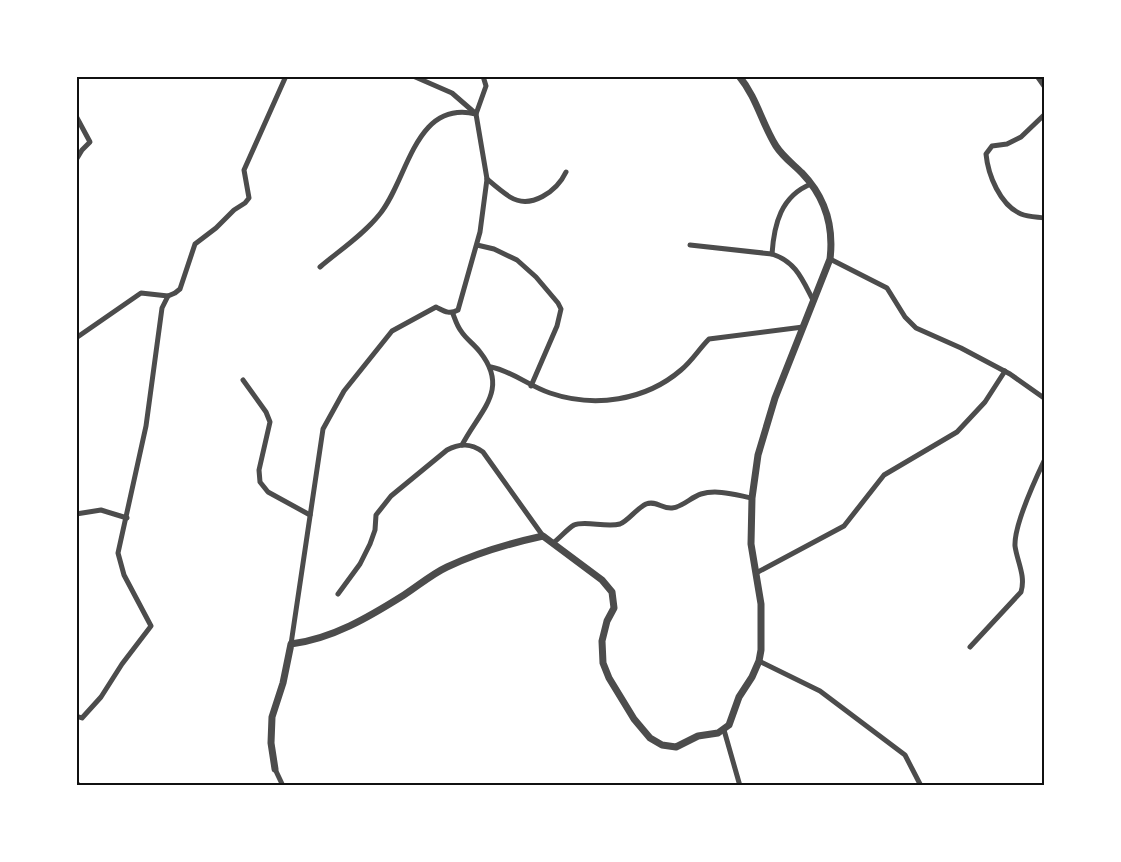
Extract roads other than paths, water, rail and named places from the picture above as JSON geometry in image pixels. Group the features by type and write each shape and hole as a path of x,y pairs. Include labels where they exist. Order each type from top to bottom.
{"street":[{"path":"76,338 141,293 168,296 180,289 195,244 249,198 244,170 286,76"},
{"path":"413,76 452,93 476,114"},
{"path":"453,314 458,310 477,245 487,179 476,114 486,86 483,76"},
{"path":"338,594 360,564 375,530 376,515 391,496 447,450 462,445 474,446 483,452 543,536 602,580 612,592 614,608 607,621 602,641 603,663 609,678 634,719 650,738 662,746 676,747 698,736 724,730 733,719 739,697 759,661 761,604 751,544 752,498 758,455 765,426 830,259 832,238 826,211 811,184 777,148 764,125 750,89 739,76"},
{"path":"1037,76 1044,86"},
{"path":"76,95 76,114 90,142 76,160"},
{"path":"320,267 381,214 418,141 433,124 450,112 461,111 476,114"},
{"path":"1044,115 1014,142 992,146 986,154 987,167 995,184 1011,207 1021,214 1044,218"},
{"path":"487,179 511,198 532,201 551,191 560,183 566,172"},
{"path":"772,254 774,233 781,210 792,196 811,184"},
{"path":"477,245 494,249 517,260 536,278 561,309 557,326 531,386"},
{"path":"690,245 784,257 792,264 813,300"},
{"path":"830,259 887,288 905,317 916,328 1005,371 1044,398"},
{"path":"76,716 82,718 101,697 122,664 151,626 124,575 118,553 146,426 162,308 168,296"},
{"path":"283,786 275,770 270,743 272,717 283,683 291,645 324,429 344,391 392,331 436,307 453,314 461,332 480,351 491,367 494,381 484,410 462,445"},
{"path":"491,367 504,370 531,386 576,399 602,401 627,397 651,389 669,379 689,363 709,339 803,327"},
{"path":"756,573 844,526 884,475 957,432 985,402 1005,371"},
{"path":"243,380 266,411 270,422 259,471 260,482 268,492 310,515"},
{"path":"970,647 1021,592 1023,581 1015,545 1016,535 1033,483 1044,461"},
{"path":"554,543 578,523 608,526 624,523 635,510 649,503 669,509 709,492 752,498"},
{"path":"76,514 101,510 127,518"},
{"path":"291,645 311,642 345,629 446,568 513,542 543,536"},
{"path":"759,661 820,691 905,755 921,786"},
{"path":"724,730 740,786"}]}
